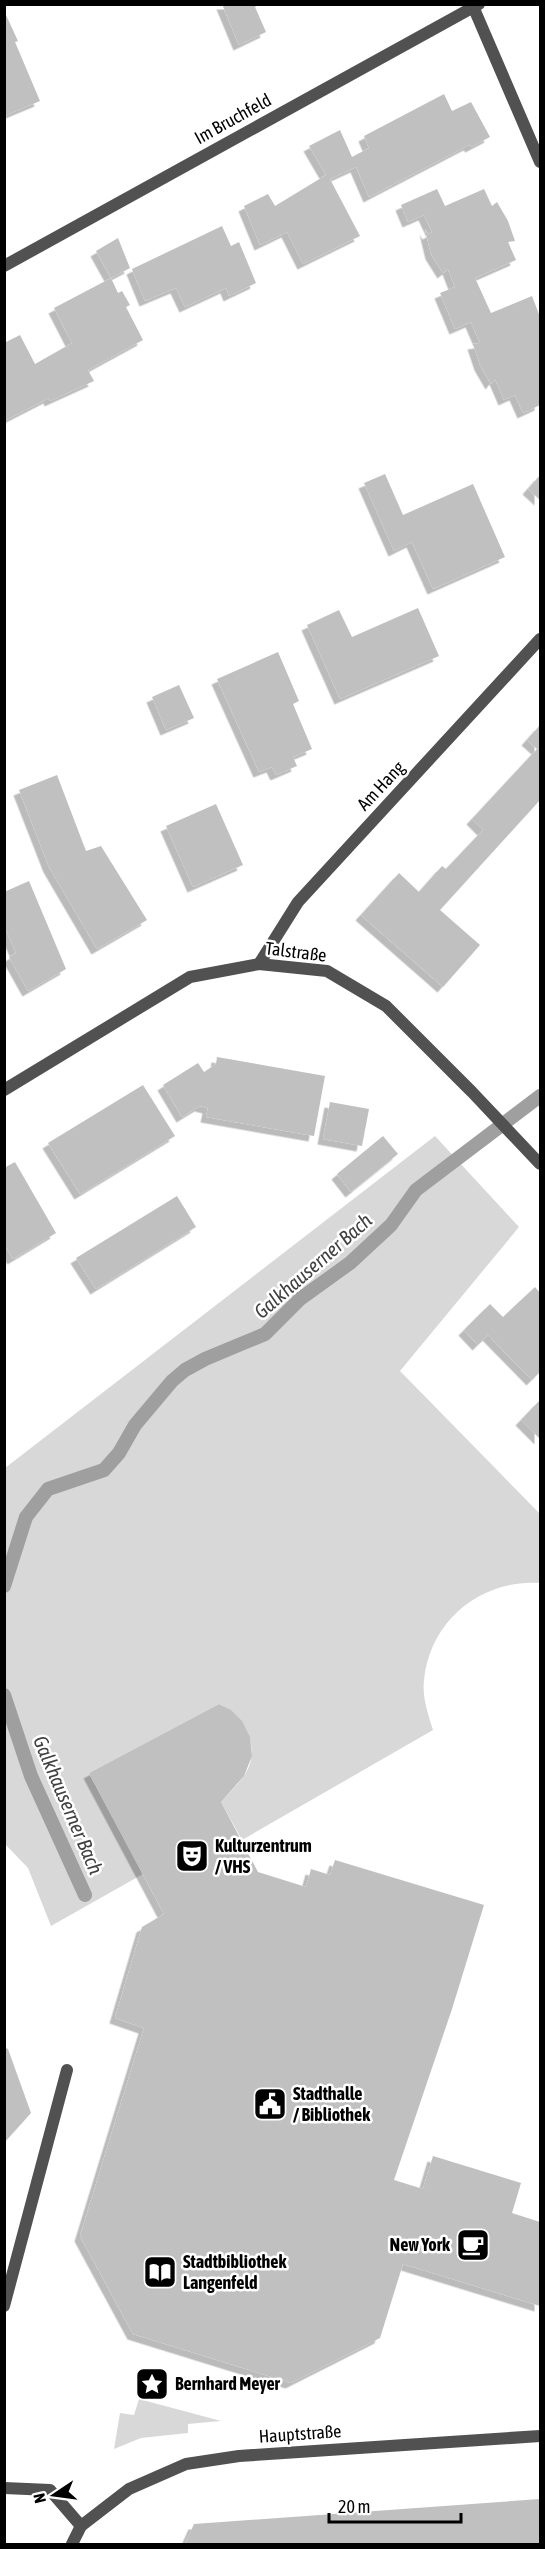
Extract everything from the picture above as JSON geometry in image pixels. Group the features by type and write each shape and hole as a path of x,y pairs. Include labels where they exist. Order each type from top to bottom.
{"street":[{"path":"475,6 540,162"},
{"name":"Im Bruchfeld","path":"4,266 475,6"},
{"name":"Am Hang","path":"259,964 298,902 540,639"},
{"name":"Talstraße","path":"4,1090 190,978 259,964 327,971 386,1006 540,1164"},
{"path":"4,2306 67,2070"},
{"name":"Hauptstraße","path":"81,2526 129,2489 186,2464 239,2456 540,2436"},
{"path":"4,2488 50,2490 81,2526 72,2544"}],"shaded area":[{"path":"435,1136 519,1227 400,1371 540,1514 540,1580 538,1583 517,1584 497,1589 478,1597 462,1608 447,1623 428,1659 424,1680 427,1712 433,1730 242,1840 221,1802 241,1780 249,1767 251,1745 249,1735 237,1717 219,1704 89,1773 143,1874 51,1926 28,1868 5,1844 5,1468"},
{"path":"139,2399 221,2421 188,2424 188,2433 141,2438 114,2449 120,2413 134,2415"}],"building":[{"path":"222,4 260,4 255,7 266,32 239,45"},
{"path":"6,15 40,101 4,116 4,16"},
{"path":"444,94 452,111 471,102 490,137 471,147 469,145 369,197 356,167 330,179 360,236 303,264 287,232 260,245 244,206 268,194 275,206 326,175 309,146 340,130 352,157 369,148 364,136"},
{"path":"437,189 445,206 484,189 492,206 497,202 508,221 515,241 508,242 516,260 475,278 491,313 532,296 540,317 540,405 523,413 515,395 504,400 495,379 491,384 480,365 473,344 480,343 471,322 455,329 440,293 455,287 448,269 443,273 431,254 425,229 428,234 432,232 424,215 408,222 401,205"},
{"path":"222,226 231,246 239,242 256,283 229,296 226,288 185,307 176,288 145,301 132,269"},
{"path":"118,238 130,268 111,278 96,251"},
{"path":"111,278 118,293 122,291 130,305 126,307 143,340 88,370 94,381 50,401 49,398 4,421 4,343 20,335 35,364 72,343 54,308"},
{"path":"385,474 403,515 473,484 505,557 433,589 412,542 394,551 364,483"},
{"path":"540,475 540,500 528,489"},
{"path":"418,608 439,656 340,699 307,625 339,610 352,637"},
{"path":"278,652 299,701 293,704 312,749 293,757 297,766 276,775 272,767 259,772 217,679"},
{"path":"179,685 194,718 166,730 152,697"},
{"path":"540,725 540,800 440,910 480,945 443,987 361,915 399,873 419,892 442,866 446,869 483,830 472,819 537,749 527,740"},
{"path":"57,775 86,851 101,846 147,920 97,949 49,867 19,790"},
{"path":"216,804 243,865 193,887 166,826"},
{"path":"29,881 66,969 28,991 9,957 16,953 4,925 4,892"},
{"path":"217,1057 325,1076 314,1136 206,1117 208,1108 200,1106 182,1117 163,1085 198,1063 204,1072 216,1064"},
{"path":"143,1085 175,1136 80,1194 48,1143"},
{"path":"330,1102 369,1109 362,1146 323,1139"},
{"path":"383,1136 398,1154 351,1192 337,1174"},
{"path":"15,1162 56,1233 13,1259 4,1244 4,1168"},
{"path":"177,1196 196,1227 96,1289 76,1258"},
{"path":"535,1287 540,1293 540,1372 532,1380 488,1335 478,1345 464,1330 490,1304 503,1317"},
{"path":"540,1400 540,1439 521,1420"},
{"name":"Stadthalle / Bibliothek","path":"219,1704 231,1710 242,1721 250,1737 252,1756 244,1776 221,1802 258,1872 306,1887 311,1869 330,1875 335,1860 484,1905 452,2009 394,2180 423,2189 433,2156 521,2183 512,2213 540,2222 540,2306 403,2264 380,2338 291,2383 133,2334 80,2236 144,2028 115,2018 142,1927 164,1914 89,1773"},
{"path":"4,2047 8,2049 31,2113 4,2143"},
{"path":"540,2499 540,2544 185,2544 194,2524"}],"waterway":[{"name":"Galkhauserner Bach","path":"4,1586 26,1517 48,1489 104,1470 119,1453 135,1425 172,1381 185,1370 205,1359 265,1334 300,1299 350,1263 391,1225 416,1190 540,1096"},
{"name":"Galkhauserner Bach","path":"4,1695 31,1776 85,1895"}],"place":[{"name":"Kulturzentrum / VHS","path":"192,1856"},
{"name":"Stadthalle / Bibliothek","path":"270,2104"},
{"name":"New York","path":"473,2245"},
{"name":"Stadtbibliothek Langenfeld","path":"160,2272"},
{"name":"Bernhard Meyer","path":"152,2384"}]}
